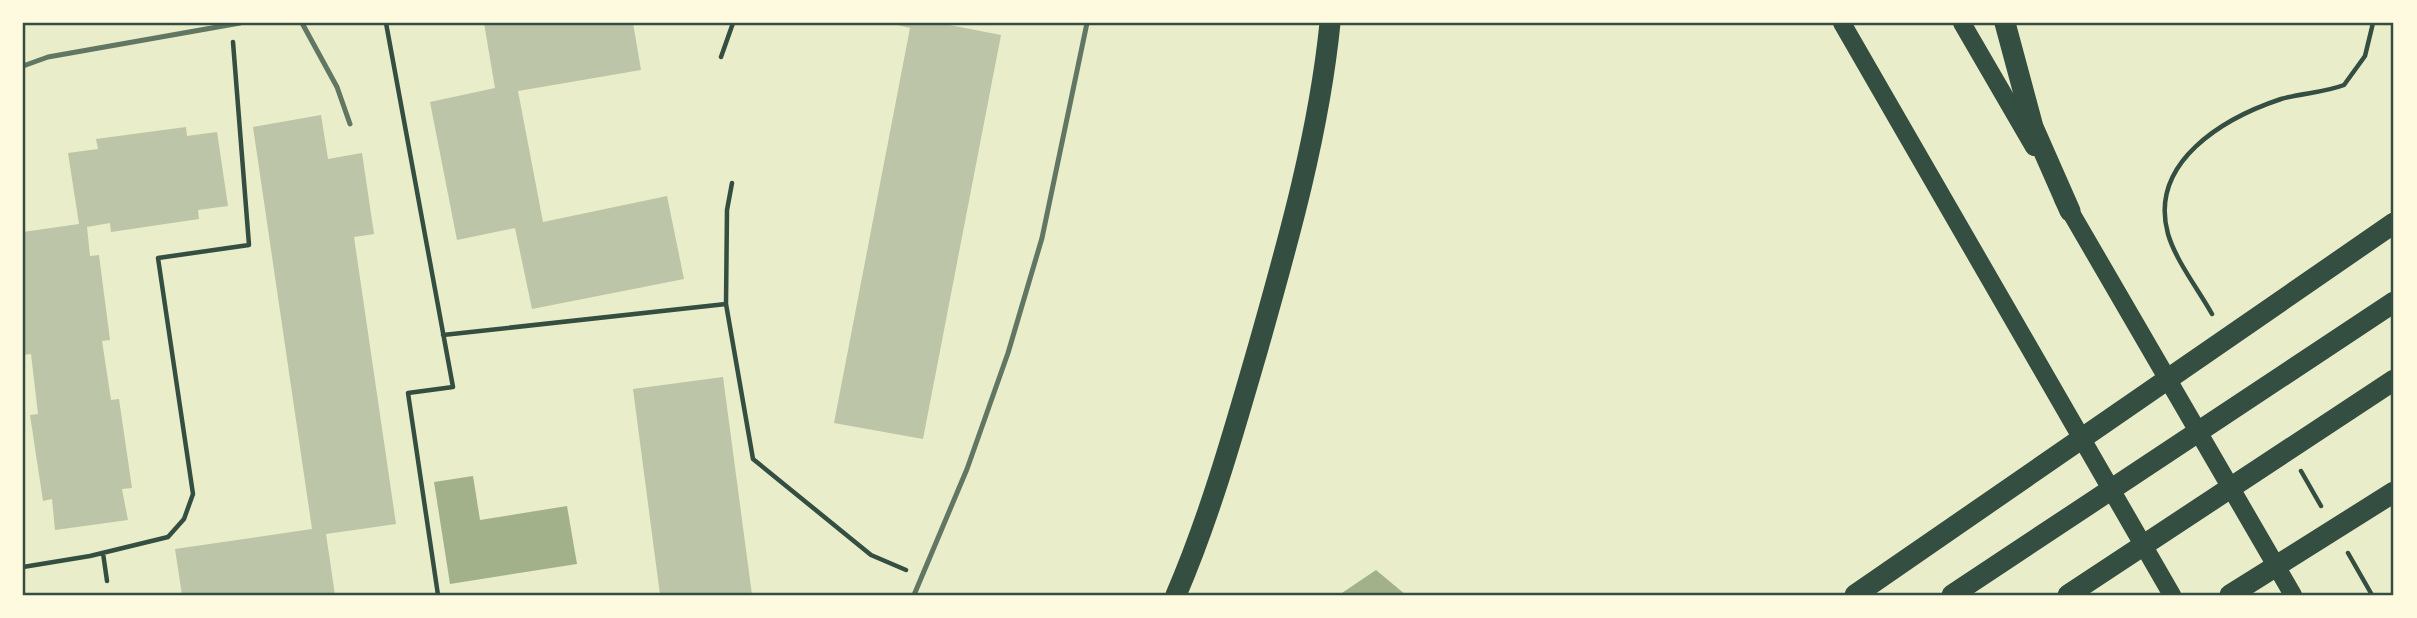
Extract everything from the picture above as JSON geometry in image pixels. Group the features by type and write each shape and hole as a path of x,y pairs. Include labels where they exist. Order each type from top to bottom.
{"highway":[{"path":"1176,595 1233,433 1283,259 1325,71 1331,23"},
{"path":"2004,23 2033,127 2070,211"},
{"path":"1855,595 2394,223"},
{"path":"1952,595 2394,302"},
{"path":"2068,595 2394,380"},
{"path":"2230,595 2394,492"}],"main road":[{"path":"1842,23 2172,595"},
{"path":"1962,23 2293,595"}],"lane":[{"path":"23,65 48,57 240,23"},
{"path":"302,23 337,87 350,124"},
{"path":"914,595 967,469 1009,353 1042,238 1087,23"}],"path":[{"path":"386,23 453,387 408,393 438,595"},
{"path":"721,57 733,23"},
{"path":"2187,269 2169,238 2166,224 2165,205 2180,164 2195,145 2236,117 2285,98 2344,85 2365,56 2373,23"},
{"path":"23,567 103,553 168,537 184,519 193,494 158,258 249,245 238,79 230,24"},
{"path":"732,183 727,210 726,304 753,459 871,555 923,577"},
{"path":"443,335 726,304"},
{"path":"103,553 107,581"}],"shaded area":[{"path":"473,476 480,520 567,506 577,564 450,584 434,482"},
{"path":"1376,570 1406,595 1339,595"}],"building":[{"path":"484,23 633,23 641,70 518,91 543,222 667,196 684,279 532,309 515,228 457,240 430,102 495,88"},
{"path":"889,23 939,23 1001,35 923,439 834,423 910,28"},
{"path":"321,115 328,159 362,153 374,234 354,237 396,524 326,534 335,595 182,595 175,549 312,529 253,127"},
{"path":"186,127 187,136 217,132 228,206 198,210 199,219 111,232 110,223 87,227 90,256 99,255 110,340 102,341 111,400 119,399 132,488 122,489 128,520 55,530 52,499 43,501 30,415 38,414 31,354 23,355 23,232 79,224 68,153 98,149 96,139"},
{"path":"723,377 752,595 660,595 633,389"}]}
